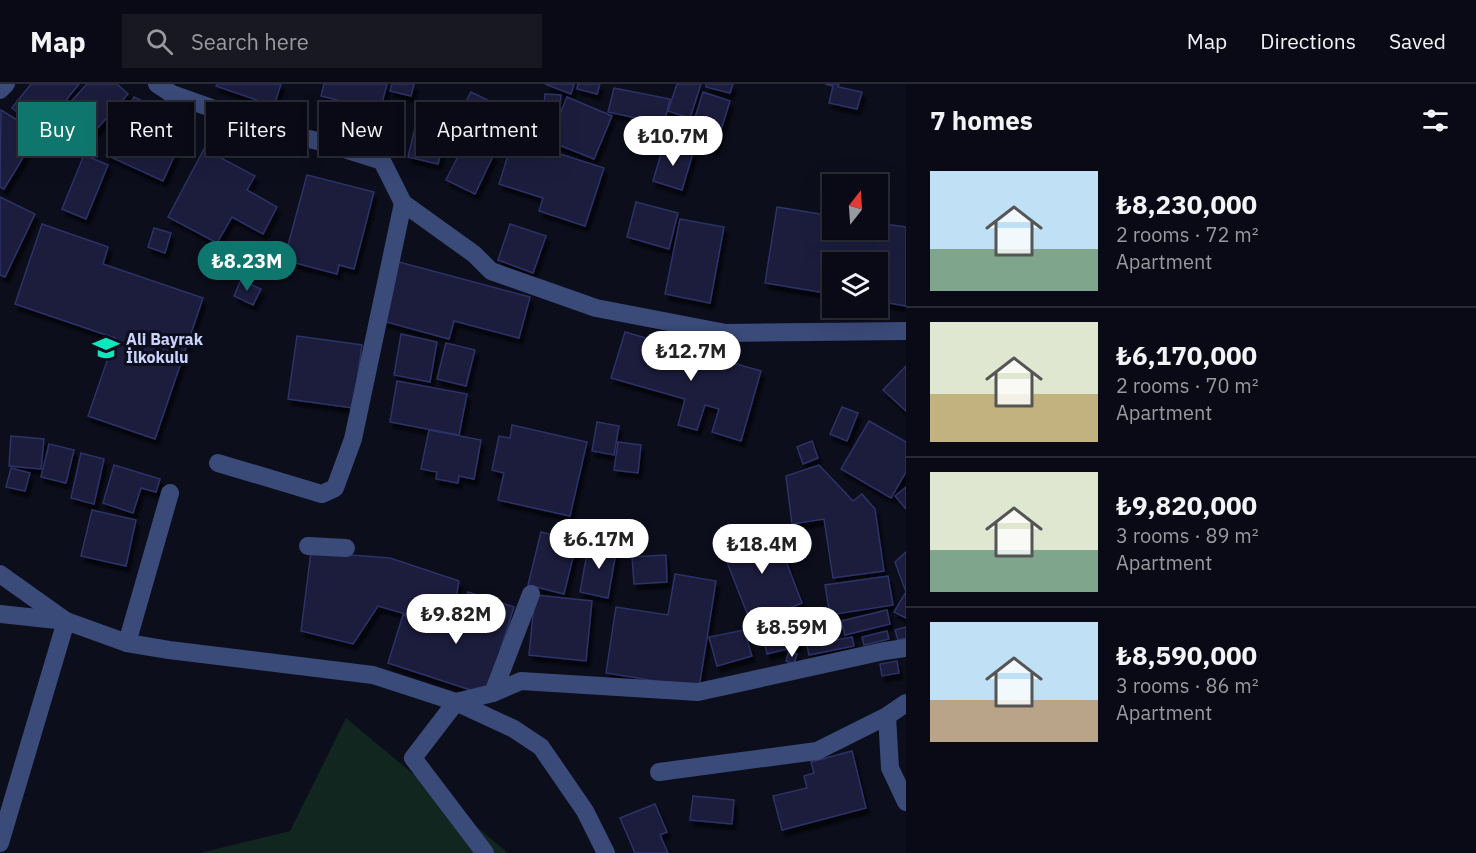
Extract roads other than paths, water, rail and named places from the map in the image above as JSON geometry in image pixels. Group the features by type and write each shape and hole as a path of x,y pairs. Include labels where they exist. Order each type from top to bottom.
{"street":[{"path":"0,90 6,84"},
{"path":"157,84 172,94 279,132 322,141 382,161 403,203 474,254 491,271 596,308 726,333 906,331"},
{"path":"218,463 322,494 335,488 353,439 403,203"},
{"path":"127,643 170,493"},
{"path":"308,546 345,548"},
{"path":"0,574 66,621"},
{"path":"493,693 531,594"},
{"path":"0,614 66,621 127,643 169,650 373,675 456,702 514,729 541,747 585,811 606,853"},
{"path":"0,843 66,621"},
{"path":"485,853 413,758 456,702 493,693 521,681 698,692 906,648"},
{"path":"658,772 817,751 887,716 906,703"},
{"path":"887,716 890,768 906,802"}],"place":[{"name":"Ali Bayrak İlkokulu","path":"106,348"}]}
